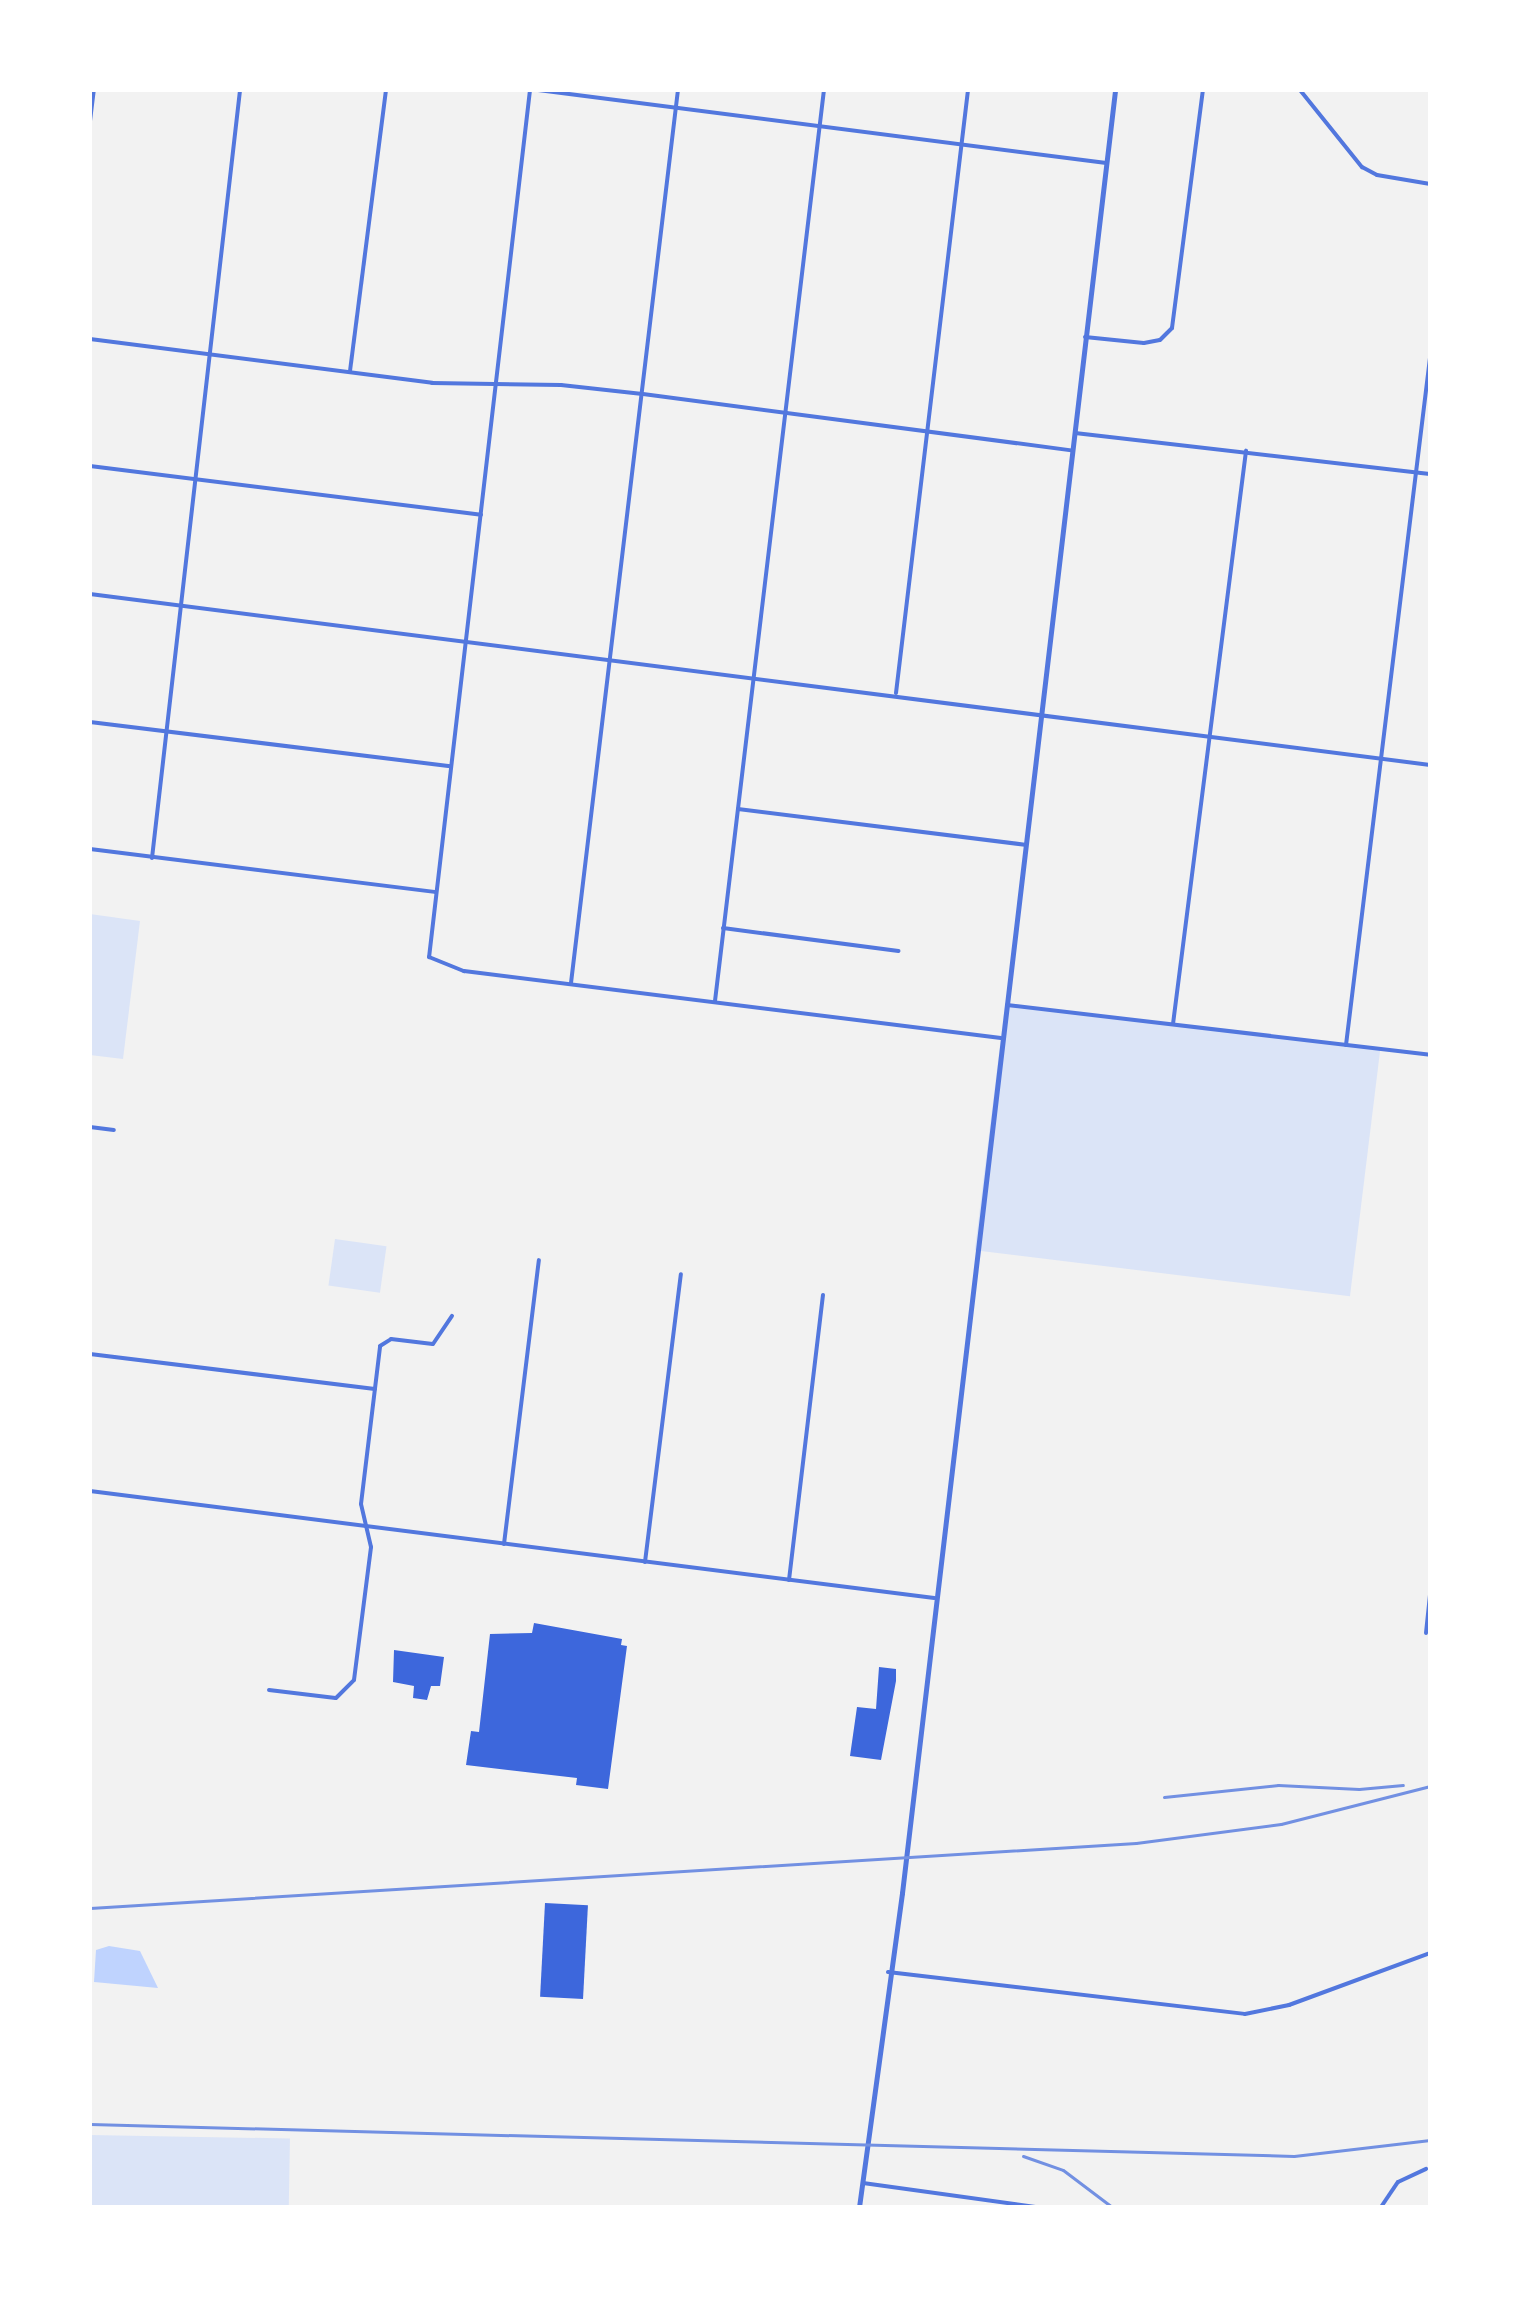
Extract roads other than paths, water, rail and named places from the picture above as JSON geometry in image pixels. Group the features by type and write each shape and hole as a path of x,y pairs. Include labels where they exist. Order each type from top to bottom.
{"street":[{"path":"90,121 94,90"},
{"path":"152,858 212,364 208,354 240,90"},
{"path":"350,371 386,90"},
{"path":"530,90 427,945 433,962 464,971 1001,1038"},
{"path":"538,90 1106,163"},
{"path":"571,983 678,90"},
{"path":"715,1001 824,90"},
{"path":"896,693 968,90"},
{"path":"859,2207 1115,90"},
{"path":"1085,337 1144,343 1160,340 1172,328 1203,90"},
{"path":"1300,90 1362,167 1377,175 1430,184"},
{"path":"90,339 432,383 496,383 643,394 1071,450"},
{"path":"1346,1045 1430,358"},
{"path":"1073,432 1430,474"},
{"path":"1173,1024 1246,451"},
{"path":"90,466 481,515"},
{"path":"90,594 896,693 1041,715 1430,765"},
{"path":"90,722 450,766"},
{"path":"738,809 1025,845"},
{"path":"90,849 434,892"},
{"path":"723,928 898,951"},
{"path":"1005,1004 1430,1055"},
{"path":"90,1127 114,1130"},
{"path":"504,1544 539,1260"},
{"path":"645,1562 681,1274"},
{"path":"789,1580 823,1295"},
{"path":"269,1690 336,1698 349,1687 357,1671 371,1547 361,1504 382,1341 433,1344 452,1316"},
{"path":"90,1354 375,1389"},
{"path":"90,1491 934,1598"},
{"path":"1426,1633 1430,1594"},
{"path":"888,1972 1245,2014 1289,2005 1430,1953"},
{"path":"1381,2207 1398,2182 1426,2169"},
{"path":"862,2183 1035,2207"}],"water":[{"path":"109,1946 140,1951 158,1988 94,1982 96,1950"}],"railway":[{"path":"1164,1797 1278,1785 1359,1789 1403,1785"},
{"path":"90,1908 1136,1843 1281,1824 1430,1786"},
{"path":"90,2124 1294,2156 1430,2140"},
{"path":"1023,2156 1063,2170 1112,2207"}]}
